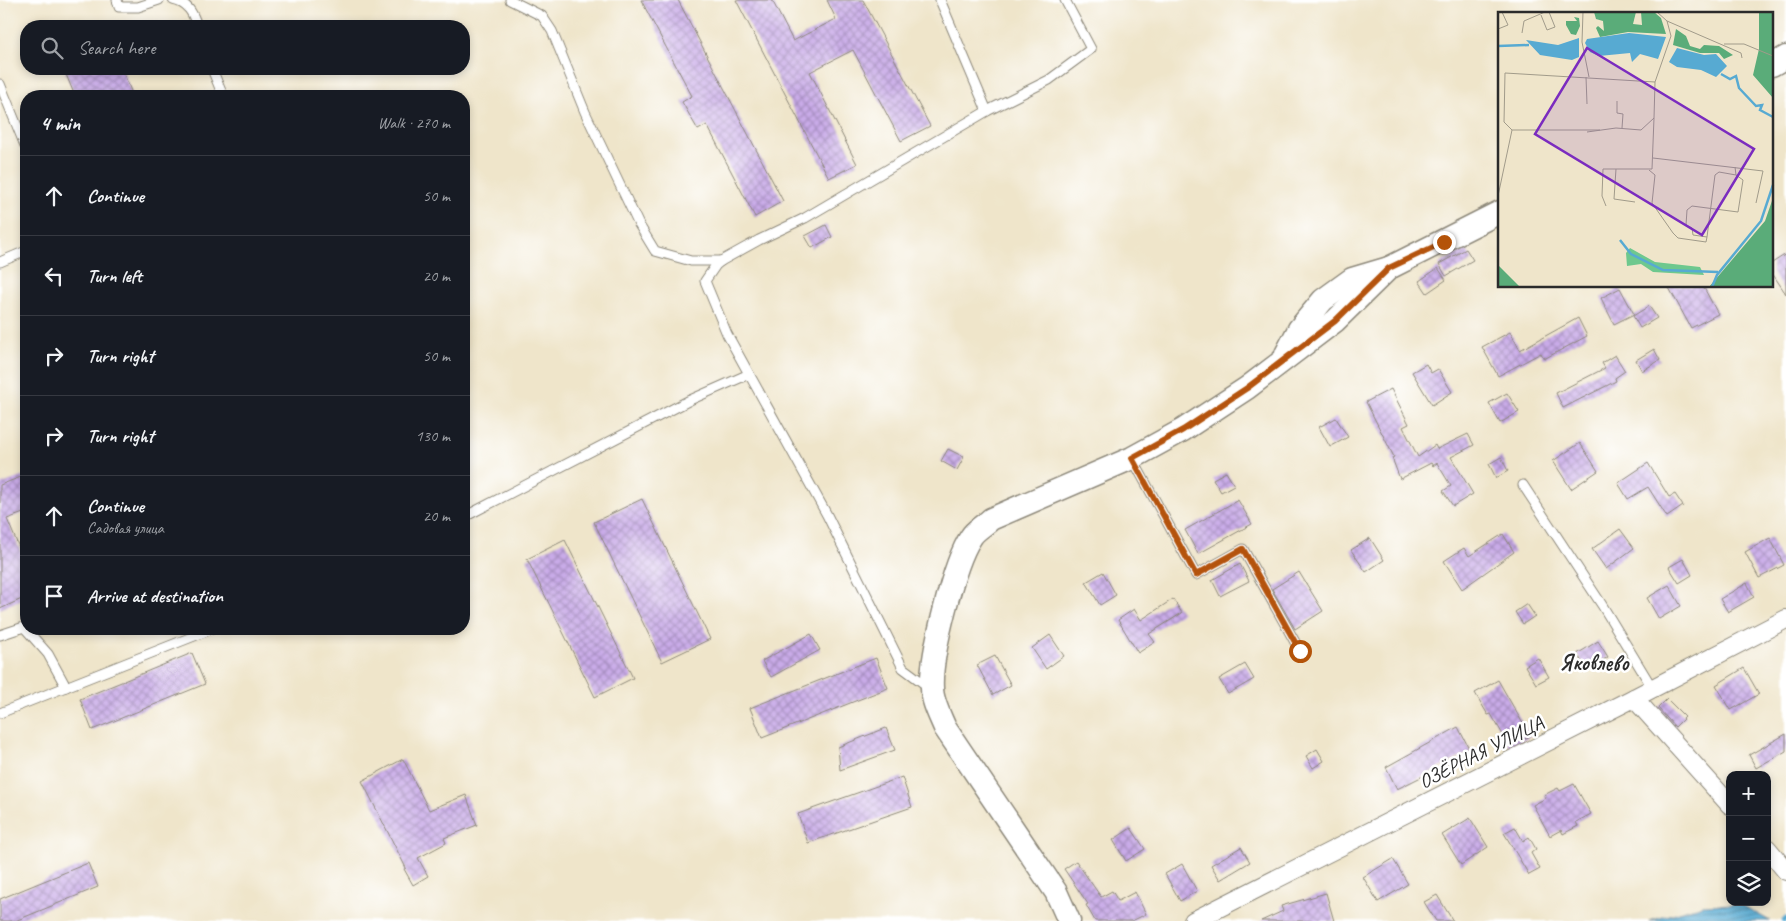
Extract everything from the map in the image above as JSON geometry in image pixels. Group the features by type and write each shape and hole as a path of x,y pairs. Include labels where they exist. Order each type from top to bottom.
{"street":[{"path":"1774,64 1786,57"},
{"path":"1070,921 1056,892 945,728 932,690 933,667 950,590 961,554 972,535 991,519 1132,458 1199,419 1247,388 1335,321 1389,268 1444,242 1498,213"},
{"name":"ОЗЁРНАЯ УЛИЦА","path":"1193,921 1786,619"},
{"path":"1634,698 1726,801"},
{"path":"1771,853 1786,871"}],"lane":[{"path":"117,0 119,7 138,8 159,0"},
{"path":"173,0 179,1 192,11 195,20"},
{"path":"510,0 542,16 552,31 584,112 638,223 655,251 691,262 721,262"},
{"path":"940,0 987,111"},
{"path":"932,690 903,668 827,515 727,334 705,281 716,265 759,240 805,218 987,111 1049,80 1091,49 1065,0"},
{"path":"214,75 221,90"},
{"path":"0,84 20,133"},
{"path":"0,262 20,254"},
{"path":"470,514 690,400 750,374"},
{"path":"1132,458 1196,575 1243,549 1300,651"},
{"path":"1523,485 1602,605 1653,688"},
{"path":"0,635 20,629"},
{"path":"32,635 48,654 66,687"},
{"path":"0,713 190,635"}],"water":[{"path":"1702,905 1744,906 1770,921 1650,921"}],"building":[{"path":"641,0 678,0 783,201 755,217 707,125 698,130 682,102 692,96"},
{"path":"736,0 772,0 793,41 836,19 827,0 863,0 930,126 901,141 853,50 810,72 857,164 829,178"},
{"path":"66,75 124,75 131,90 72,90"},
{"path":"826,225 832,237 812,248 805,236"},
{"path":"1466,249 1473,260 1446,276 1439,264"},
{"path":"1786,254 1786,294 1774,276 1774,262"},
{"path":"1438,268 1446,280 1427,293 1419,281"},
{"path":"1620,288 1634,314 1614,324 1601,298"},
{"path":"1669,288 1704,288 1718,314 1691,328"},
{"path":"1649,306 1657,318 1640,328 1633,316"},
{"path":"1578,318 1587,336 1544,359 1541,353 1498,376 1482,347 1510,332 1520,350"},
{"path":"1654,349 1660,360 1642,371 1636,360"},
{"path":"1615,355 1625,371 1615,378 1616,381 1563,408 1556,393 1605,368 1602,363"},
{"path":"1426,364 1431,373 1438,369 1452,392 1432,405 1412,372"},
{"path":"1391,389 1409,424 1403,427 1418,457 1435,445 1437,449 1468,434 1474,445 1451,457 1473,494 1453,506 1443,491 1451,486 1437,463 1433,466 1431,463 1400,479 1392,458 1394,457 1366,402"},
{"path":"1507,393 1519,412 1500,423 1489,403"},
{"path":"1336,418 1348,437 1330,447 1319,427"},
{"path":"1580,443 1598,471 1571,489 1553,461"},
{"path":"948,449 964,457 957,470 941,461"},
{"path":"1501,457 1508,471 1496,478 1489,464"},
{"path":"1648,463 1669,497 1675,494 1683,506 1667,517 1648,487 1628,499 1618,483"},
{"path":"1226,472 1234,485 1221,492 1213,479"},
{"path":"20,477 20,514 7,519 20,550 20,600 0,609 0,485"},
{"path":"642,499 710,639 662,662 594,522"},
{"path":"1238,500 1252,524 1198,554 1185,530"},
{"path":"1620,529 1634,548 1606,569 1592,549"},
{"path":"1503,534 1514,552 1462,589 1444,561 1464,548 1469,556"},
{"path":"1370,538 1384,560 1366,572 1351,550"},
{"path":"1770,538 1784,565 1759,578 1745,552"},
{"path":"565,540 633,678 595,697 527,559"},
{"path":"1683,559 1692,575 1679,583 1669,567"},
{"path":"1240,564 1249,581 1220,596 1212,580"},
{"path":"1103,572 1116,595 1100,605 1086,582"},
{"path":"1299,572 1323,611 1295,629 1272,589"},
{"path":"1747,583 1754,597 1728,612 1720,599"},
{"path":"1669,585 1681,606 1659,619 1647,598"},
{"path":"1173,599 1182,613 1149,634 1155,642 1138,653 1118,620 1134,609 1141,620"},
{"path":"1527,604 1535,616 1523,624 1515,612"},
{"path":"811,634 820,650 771,677 762,661"},
{"path":"1050,635 1064,656 1046,669 1032,648"},
{"path":"1598,641 1608,657 1587,670 1577,654"},
{"path":"192,653 205,684 92,730 80,699"},
{"path":"995,656 1011,685 993,695 977,665"},
{"path":"876,658 888,688 762,738 750,708"},
{"path":"1538,658 1549,677 1536,684 1525,666"},
{"path":"1245,664 1254,679 1228,694 1219,679"},
{"path":"1744,668 1759,694 1731,710 1716,685"},
{"path":"1498,680 1530,736 1510,747 1491,714 1488,715 1475,693"},
{"path":"1667,699 1685,717 1675,727 1658,708"},
{"path":"1458,727 1471,752 1397,789 1386,767"},
{"path":"886,728 895,750 840,770 838,747"},
{"path":"1786,734 1786,751 1756,768 1749,755"},
{"path":"1317,749 1324,761 1313,768 1306,756"},
{"path":"403,759 429,810 466,795 477,825 444,838 446,843 418,858 428,876 413,885 362,781"},
{"path":"902,777 912,807 808,843 798,814"},
{"path":"1574,784 1591,814 1576,822 1578,826 1563,834 1561,830 1550,836 1533,805 1546,798 1544,795 1558,788 1560,791"},
{"path":"1470,818 1488,847 1461,865 1442,835"},
{"path":"1515,827 1523,841 1529,837 1536,849 1531,853 1540,869 1529,875 1504,833"},
{"path":"1131,828 1145,849 1126,861 1113,840"},
{"path":"1241,847 1250,862 1220,880 1211,865"},
{"path":"1393,859 1408,884 1378,902 1363,877"},
{"path":"1076,861 1101,897 1112,891 1118,901 1135,892 1146,914 1132,921 1095,921 1086,905 1088,904 1064,869"},
{"path":"88,863 98,887 15,921 0,921 0,899"},
{"path":"1182,864 1197,891 1180,901 1165,874"},
{"path":"1326,893 1334,921 1261,921 1283,911 1281,906"},
{"path":"1437,895 1453,921 1436,921 1424,902"}],"district":[{"name":"Яковлево","path":"1594,663"}],"route":[{"path":"1300,651 1243,549 1196,575 1132,458 1183,430 1247,388 1335,321 1389,268 1444,242"}]}
